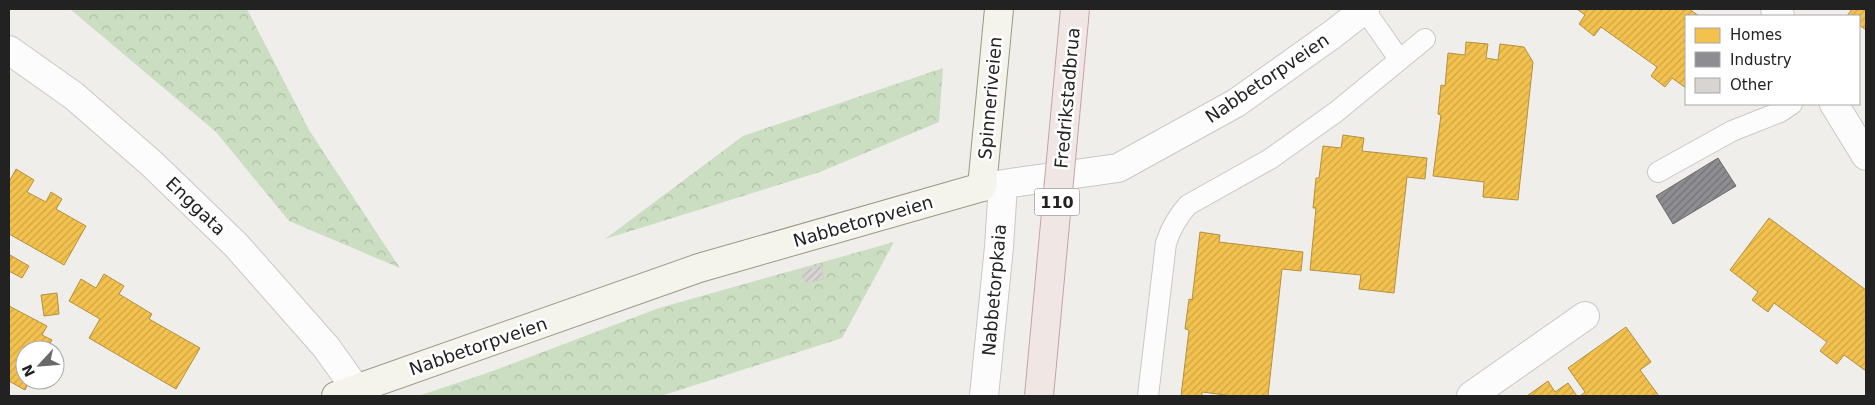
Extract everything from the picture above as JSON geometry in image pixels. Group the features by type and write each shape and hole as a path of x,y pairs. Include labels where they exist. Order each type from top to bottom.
{"highway":[{"name":"Fredrikstadbrua","path":"1039,396 1075,9"}],"main road":[{"name":"Spinneriveien","path":"992,186 999,9"},
{"name":"Nabbetorpveien","path":"346,393 699,268 992,186"}],"street":[{"name":"Nabbetorpveien","path":"992,186 1118,168 1236,103 1333,34 1364,9"},
{"name":"Enggata","path":"9,50 74,96 151,163 236,245 326,347 346,393"},
{"path":"1835,105 1866,156"},
{"name":"Nabbetorpkaia","path":"984,396 999,247 992,186"},
{"path":"1471,396 1585,316"}],"lane":[{"path":"1364,9 1399,59"},
{"path":"1148,396 1166,243 1172,225 1180,213 1188,206 1270,159 1336,112 1425,39"},
{"path":"1658,172 1732,131 1780,112 1790,105"}],"green space":[{"path":"70,9 247,9 309,130 400,268 289,221 216,132"},
{"path":"943,68 939,122 820,172 605,239 743,136"},
{"path":"894,242 842,338 661,396 418,396 490,372 659,308"}],"building: Homes":[{"path":"1577,9 1689,9 1698,15 1685,15 1685,87 1672,78 1665,87 1651,76 1657,67 1601,27 1594,36 1579,24 1585,15"},
{"path":"1852,9 1866,9 1866,30 1860,26 1860,15 1848,15"},
{"path":"1466,42 1488,44 1486,58 1498,60 1500,44 1524,47 1533,62 1518,200 1483,197 1484,182 1433,176 1441,115 1438,114 1441,85 1445,86 1448,53 1465,55"},
{"path":"1343,135 1364,138 1362,151 1427,158 1425,179 1407,177 1394,293 1359,289 1361,275 1310,270 1316,208 1313,208 1316,178 1319,178 1323,146 1341,148"},
{"path":"16,169 34,180 27,192 46,202 51,192 62,199 56,209 86,226 64,265 9,234 9,182"},
{"path":"1769,218 1866,290 1866,371 1844,355 1837,364 1820,351 1827,342 1774,303 1768,312 1752,300 1758,292 1730,270"},
{"path":"1200,232 1220,235 1219,242 1303,252 1301,271 1282,269 1268,396 1233,396 1202,392 1202,396 1181,396 1189,330 1185,329 1189,299 1192,300"},
{"path":"10,255 29,266 22,278 9,271"},
{"path":"104,274 124,286 119,294 152,314 149,319 200,348 176,389 89,338 100,319 69,301 81,279 96,288"},
{"path":"57,293 59,314 44,316 41,295"},
{"path":"9,306 47,326 42,335 52,340 15,340 15,384 9,381"},
{"path":"1626,327 1651,362 1640,370 1659,396 1580,396 1585,392 1568,368"},
{"path":"1548,381 1555,392 1568,383 1577,396 1527,396"}],"building: Industry":[{"path":"1718,158 1736,186 1673,224 1656,196"}],"building: Other":[{"path":"821,266 824,279 806,283 802,270"}]}
